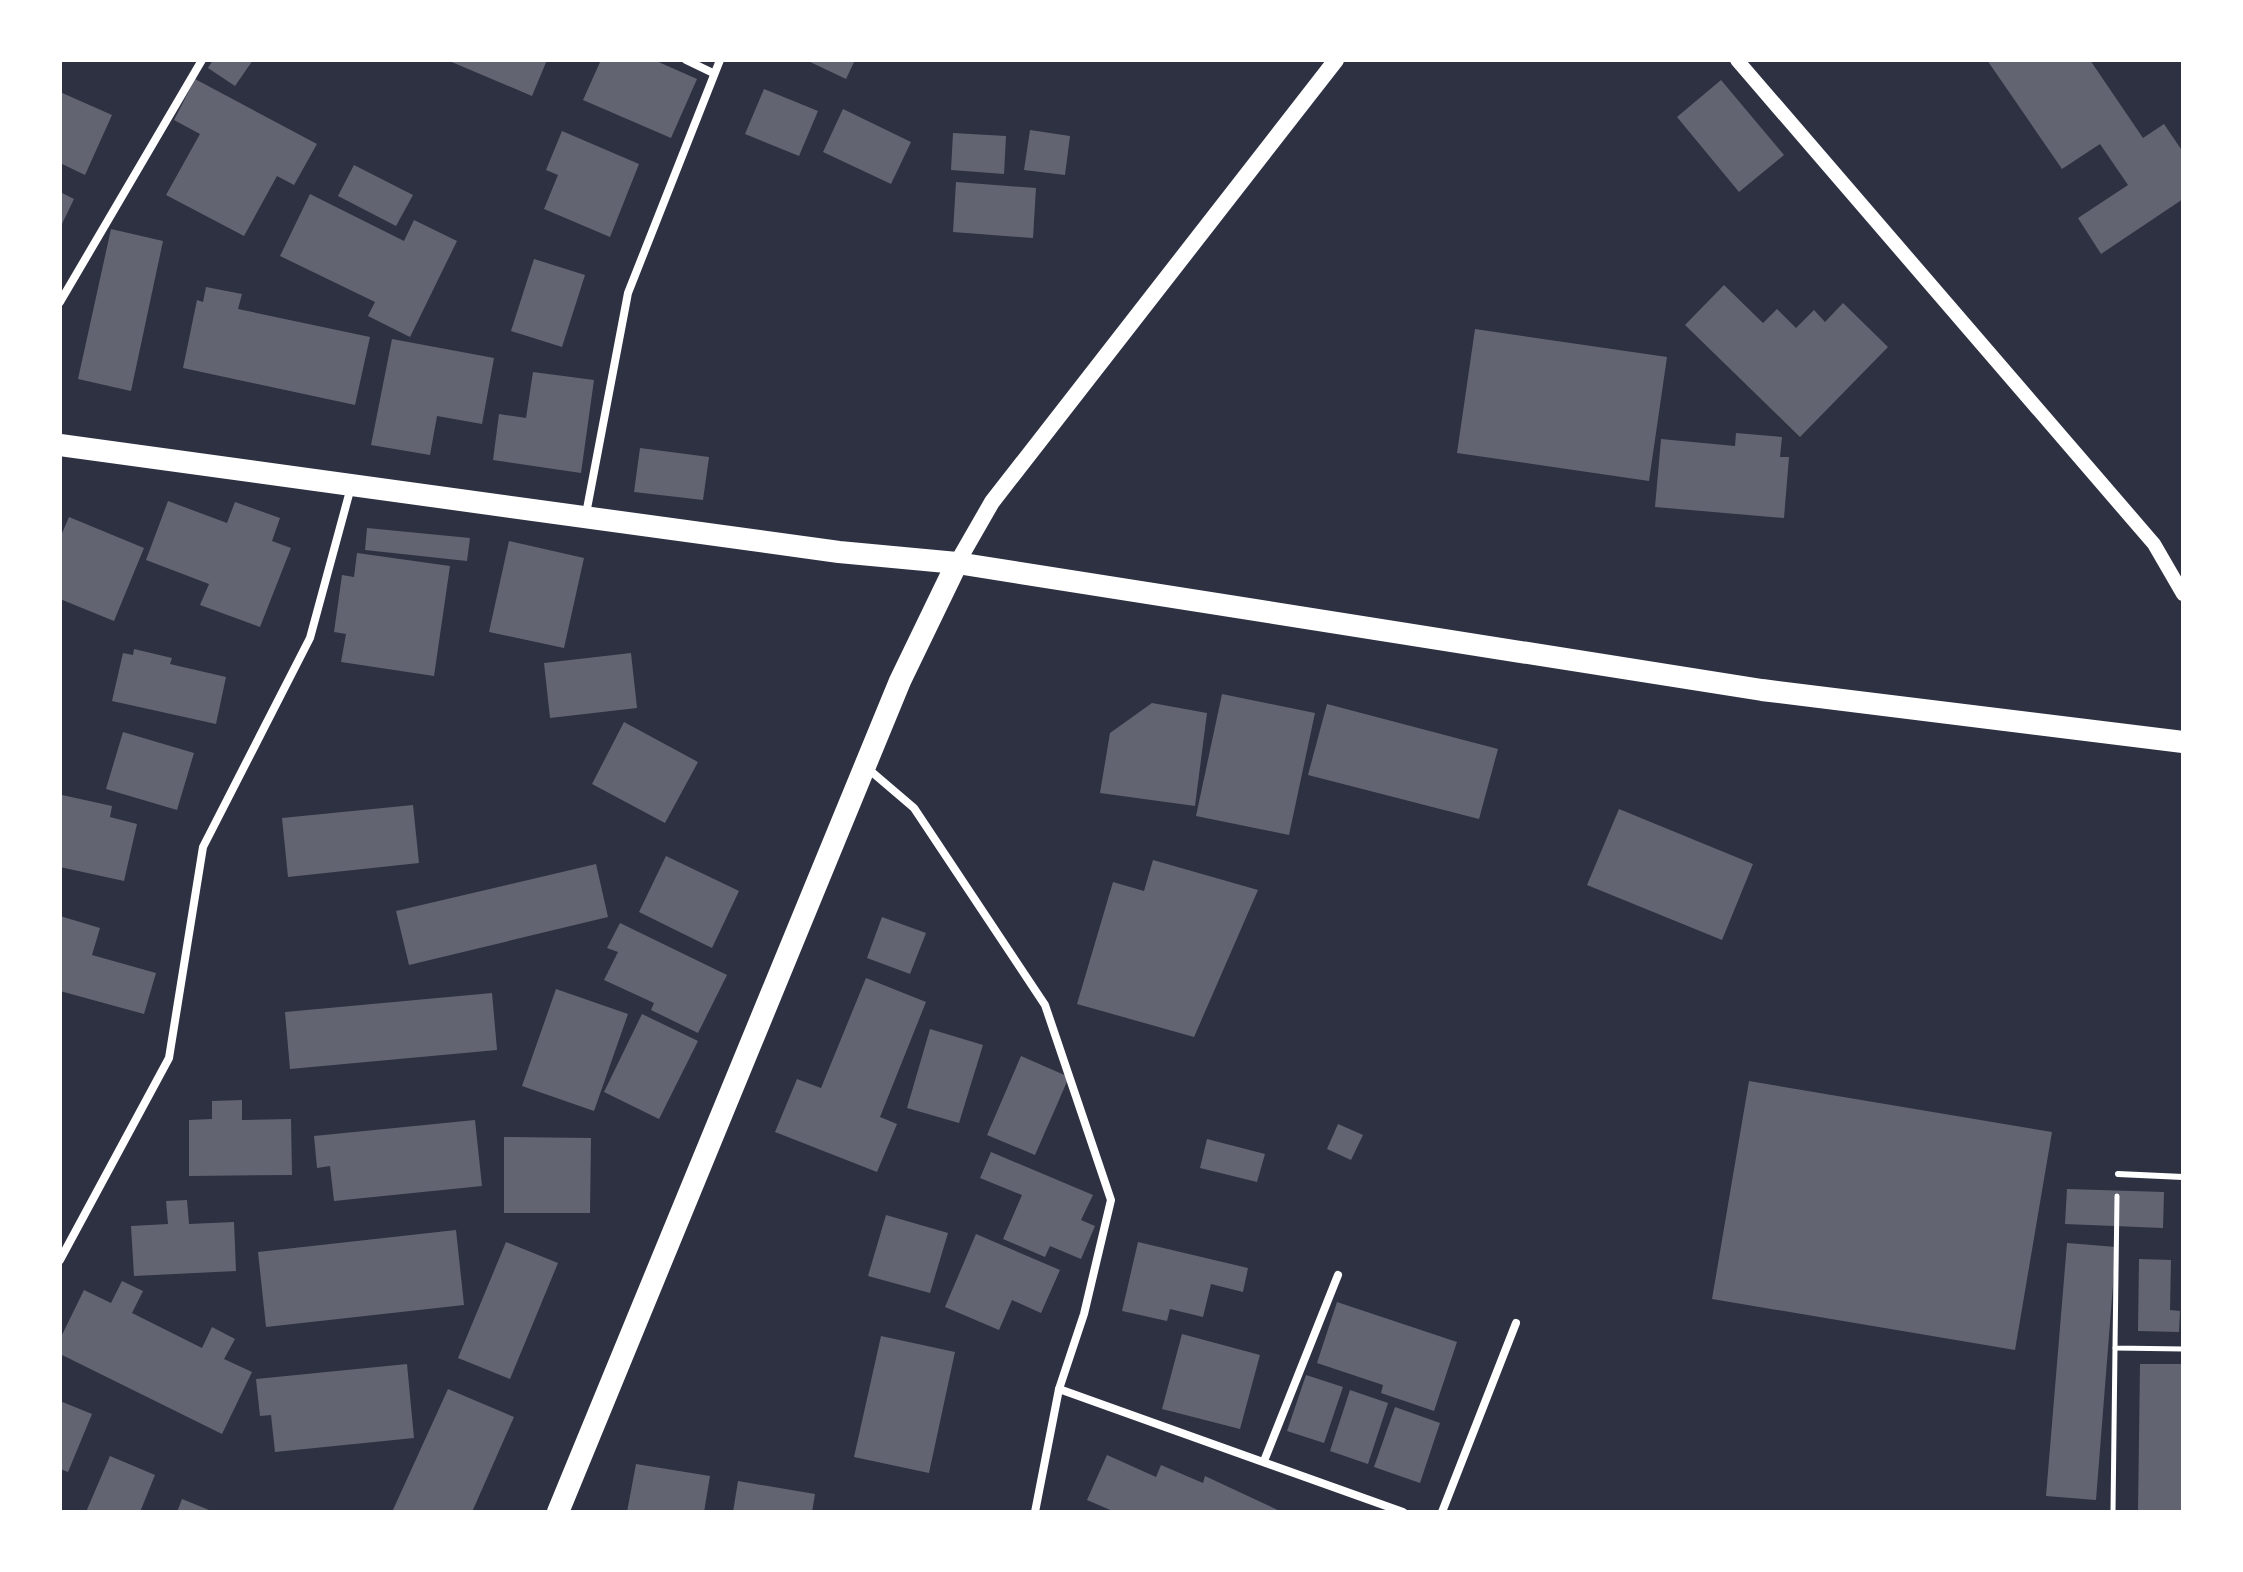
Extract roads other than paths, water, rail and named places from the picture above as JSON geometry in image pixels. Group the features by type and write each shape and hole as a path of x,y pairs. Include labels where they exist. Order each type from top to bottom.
{"highway":[{"path":"60,445 839,552 957,563 1762,690 2183,742"},
{"path":"558,1512 865,766 920,637 957,563"}],"main road":[{"path":"957,563 992,502 1336,60"}],"street":[{"path":"60,300 202,60"},
{"path":"686,60 713,73"},
{"path":"586,515 628,293 720,60"},
{"path":"1737,60 2154,544 2183,594"},
{"path":"60,1260 169,1058 203,847 310,638 352,484"},
{"path":"865,766 914,808 1045,1005 1111,1200 1084,1314 1059,1389 1035,1512"},
{"path":"1264,1461 1338,1275"},
{"path":"1442,1512 1516,1323"},
{"path":"1059,1389 1403,1512"}],"lane":[{"path":"2118,1174 2183,1177"}]}
